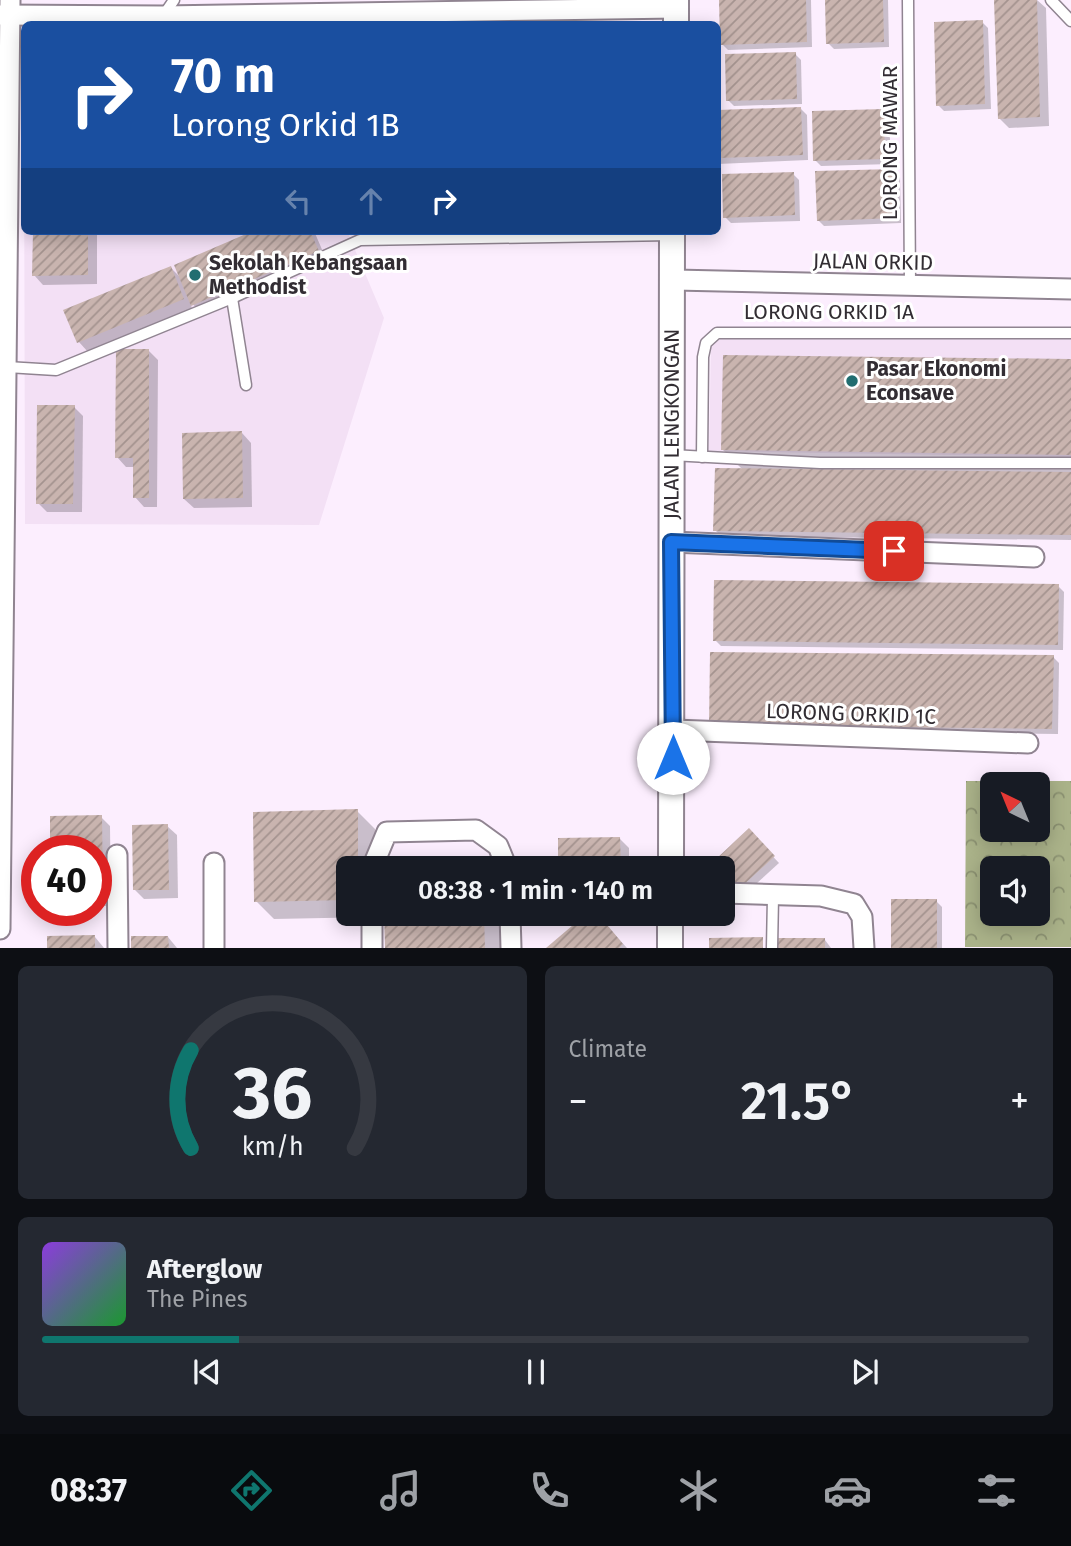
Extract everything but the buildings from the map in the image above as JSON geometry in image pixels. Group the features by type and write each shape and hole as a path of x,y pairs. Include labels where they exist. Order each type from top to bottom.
{"street":[{"path":"0,929 7,367 4,201 7,10 168,8 676,11"},
{"name":"JALAN LENGKONGAN","path":"671,856 671,455 675,280 672,235"},
{"name":"JALAN ORKID","path":"675,280 1071,289"},
{"path":"671,542 1034,557"},
{"name":"LORONG ORKID 1C","path":"673,730 1028,743"},
{"path":"377,856 387,832 476,830 498,846 502,856"},
{"path":"117,855 118,947"},
{"path":"214,863 214,947"},
{"path":"735,894 772,897 821,896 854,904 862,917 864,947"},
{"path":"372,926 372,947"},
{"path":"510,926 511,947"},
{"path":"670,926 670,947"}],"lane":[{"name":"LORONG MAWAR","path":"908,0 910,285"},
{"path":"1055,2 1071,21"},
{"path":"7,367 56,370 232,298 360,240 583,235"},
{"path":"232,298 246,385"},
{"name":"LORONG ORKID 1A","path":"702,457 703,358 706,343 717,333 1071,333"},
{"path":"671,455 820,463 1071,463"},
{"path":"772,897 772,947"}],"shaded area":[{"name":"Sekolah Kebangsaan Methodist","path":"24,235 349,235 384,318 319,525 25,524"},
{"path":"723,337 1071,339 1071,457 709,451 711,346"}],"green space":[{"path":"966,781 980,781 980,842 1050,842 1050,781 1071,781 1071,947 965,947"}],"place":[{"name":"Sekolah Kebangsaan Methodist","path":"195,275"},
{"name":"Pasar Ekonomi Econsave","path":"852,381"}],"route":[{"path":"673,758 671,542 894,551"}]}
